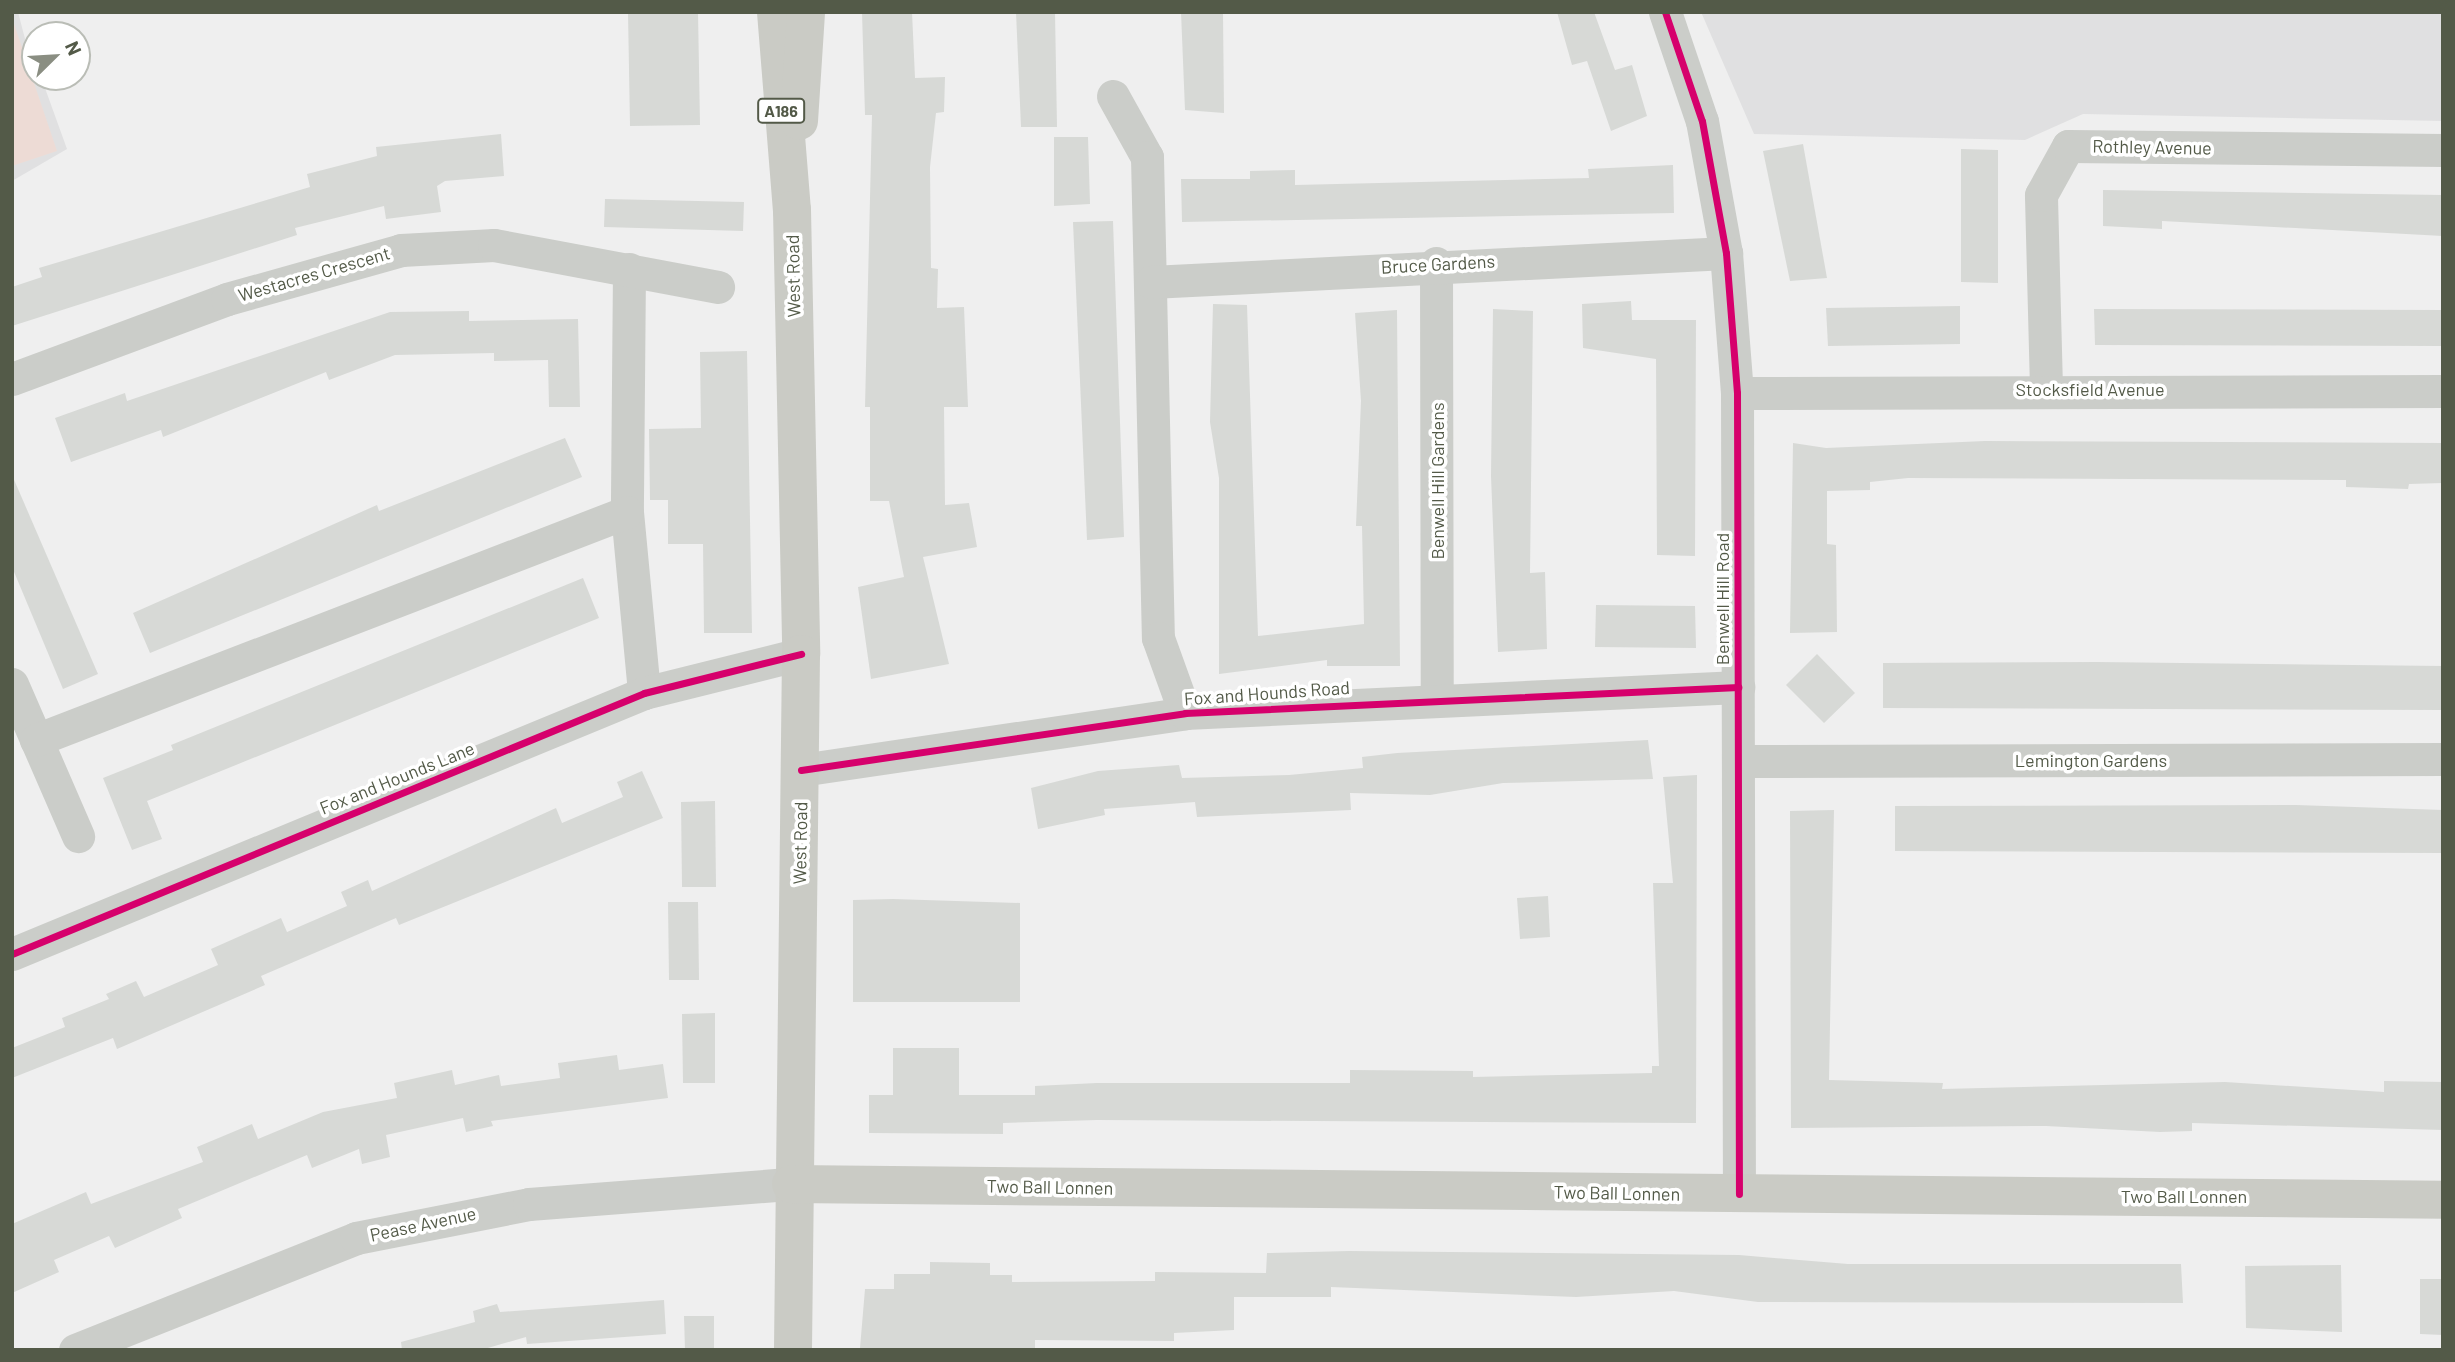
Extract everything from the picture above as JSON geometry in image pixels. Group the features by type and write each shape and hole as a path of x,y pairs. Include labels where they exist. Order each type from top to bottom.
{"main road":[{"name":"West Road","path":"776,12 792,210 801,654 802,770 791,1184 793,1350"},
{"name":"West Road","path":"792,210 806,12"},
{"name":"Two Ball Lonnen","path":"791,1184 2443,1200"}],"street":[{"name":"Benwell Hill Road","path":"1665,12 1702,121 1726,253 1737,393 1740,1195"},
{"path":"1113,96 1147,157 1158,638 1185,713"},
{"name":"Rothley Avenue","path":"2046,388 2041,195 2068,146 2443,150"},
{"name":"Westacres Crescent","path":"12,379 227,299 401,250 494,245 718,287"},
{"name":"Bruce Gardens","path":"1151,282 1436,263 1726,253"},
{"name":"Benwell Hill Gardens","path":"1436,263 1437,699"},
{"path":"629,270 627,512 644,693"},
{"name":"Stocksfield Avenue","path":"1737,393 2046,388 2443,391"},
{"path":"36,740 627,512"},
{"name":"Fox and Hounds Lane","path":"12,954 644,693 801,654"},
{"path":"12,684 78,836"},
{"name":"Fox and Hounds Road","path":"802,770 1185,713 1437,699 1738,687"},
{"name":"Lemington Gardens","path":"1738,761 2443,760"},
{"name":"Pease Avenue","path":"75,1350 356,1238 529,1203 791,1184"}],"shaded area":[{"path":"12,12 18,12 21,23 21,91 46,91 67,149 12,181"},
{"path":"1701,12 2443,12 2443,121 2083,114 2025,140 1754,134"},
{"path":"12,18 21,45 21,91 37,91 57,151 12,166"}],"building":[{"path":"628,12 698,12 700,125 630,126"},
{"path":"862,12 912,12 915,78 945,77 944,112 936,113 930,167 931,268 938,269 937,308 964,307 968,407 944,407 945,505 969,503 977,547 923,557 949,664 871,679 858,587 904,577 889,501 870,501 870,407 865,407 872,115 865,115"},
{"path":"1016,12 1055,12 1057,127 1021,127"},
{"path":"1181,12 1223,12 1224,113 1185,110"},
{"path":"1557,12 1594,12 1615,70 1632,65 1647,116 1611,131 1587,61 1572,65"},
{"path":"501,134 504,176 445,181 437,186 441,212 386,219 384,206 295,228 297,235 12,326 12,287 42,277 39,268 310,187 307,174 377,156 376,147"},
{"path":"1054,137 1088,137 1090,204 1054,206"},
{"path":"1803,144 1827,278 1790,281 1763,151"},
{"path":"1961,149 1998,150 1998,283 1961,282"},
{"path":"1673,165 1674,213 1182,222 1181,179 1250,179 1250,171 1295,170 1295,185 1589,178 1588,169"},
{"path":"2103,190 2443,195 2443,236 2162,221 2162,229 2103,226"},
{"path":"605,199 744,202 743,231 604,227"},
{"path":"1113,221 1124,537 1087,540 1073,222"},
{"path":"1631,301 1632,320 1696,320 1695,556 1657,555 1656,359 1583,348 1582,304"},
{"path":"1213,304 1247,305 1258,636 1364,624 1362,526 1356,526 1361,401 1355,313 1397,310 1400,666 1327,666 1327,660 1219,674 1219,478 1210,422"},
{"path":"1960,306 1960,344 1828,346 1826,308"},
{"path":"1493,309 1533,311 1530,573 1545,572 1547,649 1498,652 1491,476"},
{"path":"2094,309 2443,310 2443,346 2095,345"},
{"path":"469,311 469,321 578,319 580,407 549,407 548,360 494,361 494,353 395,355 329,380 326,372 163,437 161,430 71,462 55,418 125,393 127,401 390,312"},
{"path":"747,351 752,633 704,633 703,544 668,544 668,500 650,500 649,429 701,428 700,352"},
{"path":"565,438 582,477 150,653 133,613 377,505 379,511"},
{"path":"1985,441 2443,443 2443,483 2409,484 2408,489 2346,487 2346,480 1908,478 1870,482 1870,490 1827,491 1827,544 1836,545 1837,632 1790,633 1793,443 1826,448"},
{"path":"12,475 98,674 63,689 12,567"},
{"path":"583,578 599,618 147,801 162,839 132,850 103,778 173,750 171,745"},
{"path":"1596,605 1695,606 1696,648 1595,647"},
{"path":"1817,654 1855,693 1824,723 1786,685"},
{"path":"2097,662 2443,666 2443,710 1883,708 1883,663"},
{"path":"1648,740 1653,779 1503,783 1430,795 1350,793 1351,810 1197,817 1195,802 1104,809 1105,815 1038,829 1031,788 1098,771 1179,765 1182,778 1289,775 1363,768 1362,757 1397,753"},
{"path":"642,771 663,818 399,925 396,918 261,976 265,985 117,1049 113,1038 12,1078 12,1048 65,1027 62,1018 109,999 106,994 136,981 144,997 218,965 211,949 281,918 287,932 347,906 341,892 368,880 372,891 556,808 562,823 623,797 617,782"},
{"path":"1697,775 1696,1123 1097,1120 1003,1123 1003,1134 869,1133 869,1095 893,1095 893,1048 959,1048 959,1095 1035,1095 1035,1086 1097,1083 1350,1083 1350,1070 1473,1071 1473,1077 1652,1073 1652,1066 1659,1066 1653,883 1673,883 1663,777"},
{"path":"715,801 716,887 682,887 681,802"},
{"path":"2296,805 2443,810 2443,853 1895,851 1895,806"},
{"path":"1834,810 1829,1080 1943,1083 1942,1089 2225,1082 2384,1092 2384,1081 2443,1082 2443,1130 2192,1123 2192,1131 2160,1132 2046,1126 1791,1128 1790,811"},
{"path":"1548,896 1550,937 1520,939 1517,898"},
{"path":"853,900 1020,903 1020,1002 853,1002"},
{"path":"668,902 698,902 699,980 669,980"},
{"path":"715,1013 715,1083 683,1083 682,1014"},
{"path":"617,1055 619,1070 663,1064 668,1098 491,1121 493,1126 466,1132 463,1118 386,1135 390,1157 362,1164 359,1149 312,1168 307,1155 178,1209 182,1218 115,1248 109,1236 54,1260 59,1272 12,1293 12,1224 86,1192 91,1204 203,1162 197,1147 252,1124 258,1139 323,1112 397,1098 394,1083 452,1070 455,1085 499,1075 501,1086 560,1078 558,1063"},
{"path":"1349,1251 1739,1255 1848,1264 2181,1264 2183,1303 1758,1302 1674,1291 1576,1297 1331,1287 1331,1297 1234,1297 1234,1330 1174,1333 1174,1341 1035,1340 1035,1350 860,1348 865,1289 894,1289 894,1274 930,1274 930,1262 990,1263 990,1275 1012,1275 1012,1282 1155,1281 1155,1272 1266,1273 1267,1253"},
{"path":"2341,1265 2342,1332 2246,1328 2245,1266"},
{"path":"2420,1279 2443,1279 2443,1335 2420,1334"},
{"path":"664,1300 666,1334 527,1344 526,1337 481,1350 402,1350 401,1342 475,1322 473,1311 497,1304 500,1312"},
{"path":"684,1316 714,1316 714,1350 685,1350"}],"cycle path":[{"path":"1665,12 1702,121 1726,253 1737,393 1739,1194"},
{"path":"12,954 644,693 801,654"},
{"path":"801,770 1185,713 1738,687"}]}
